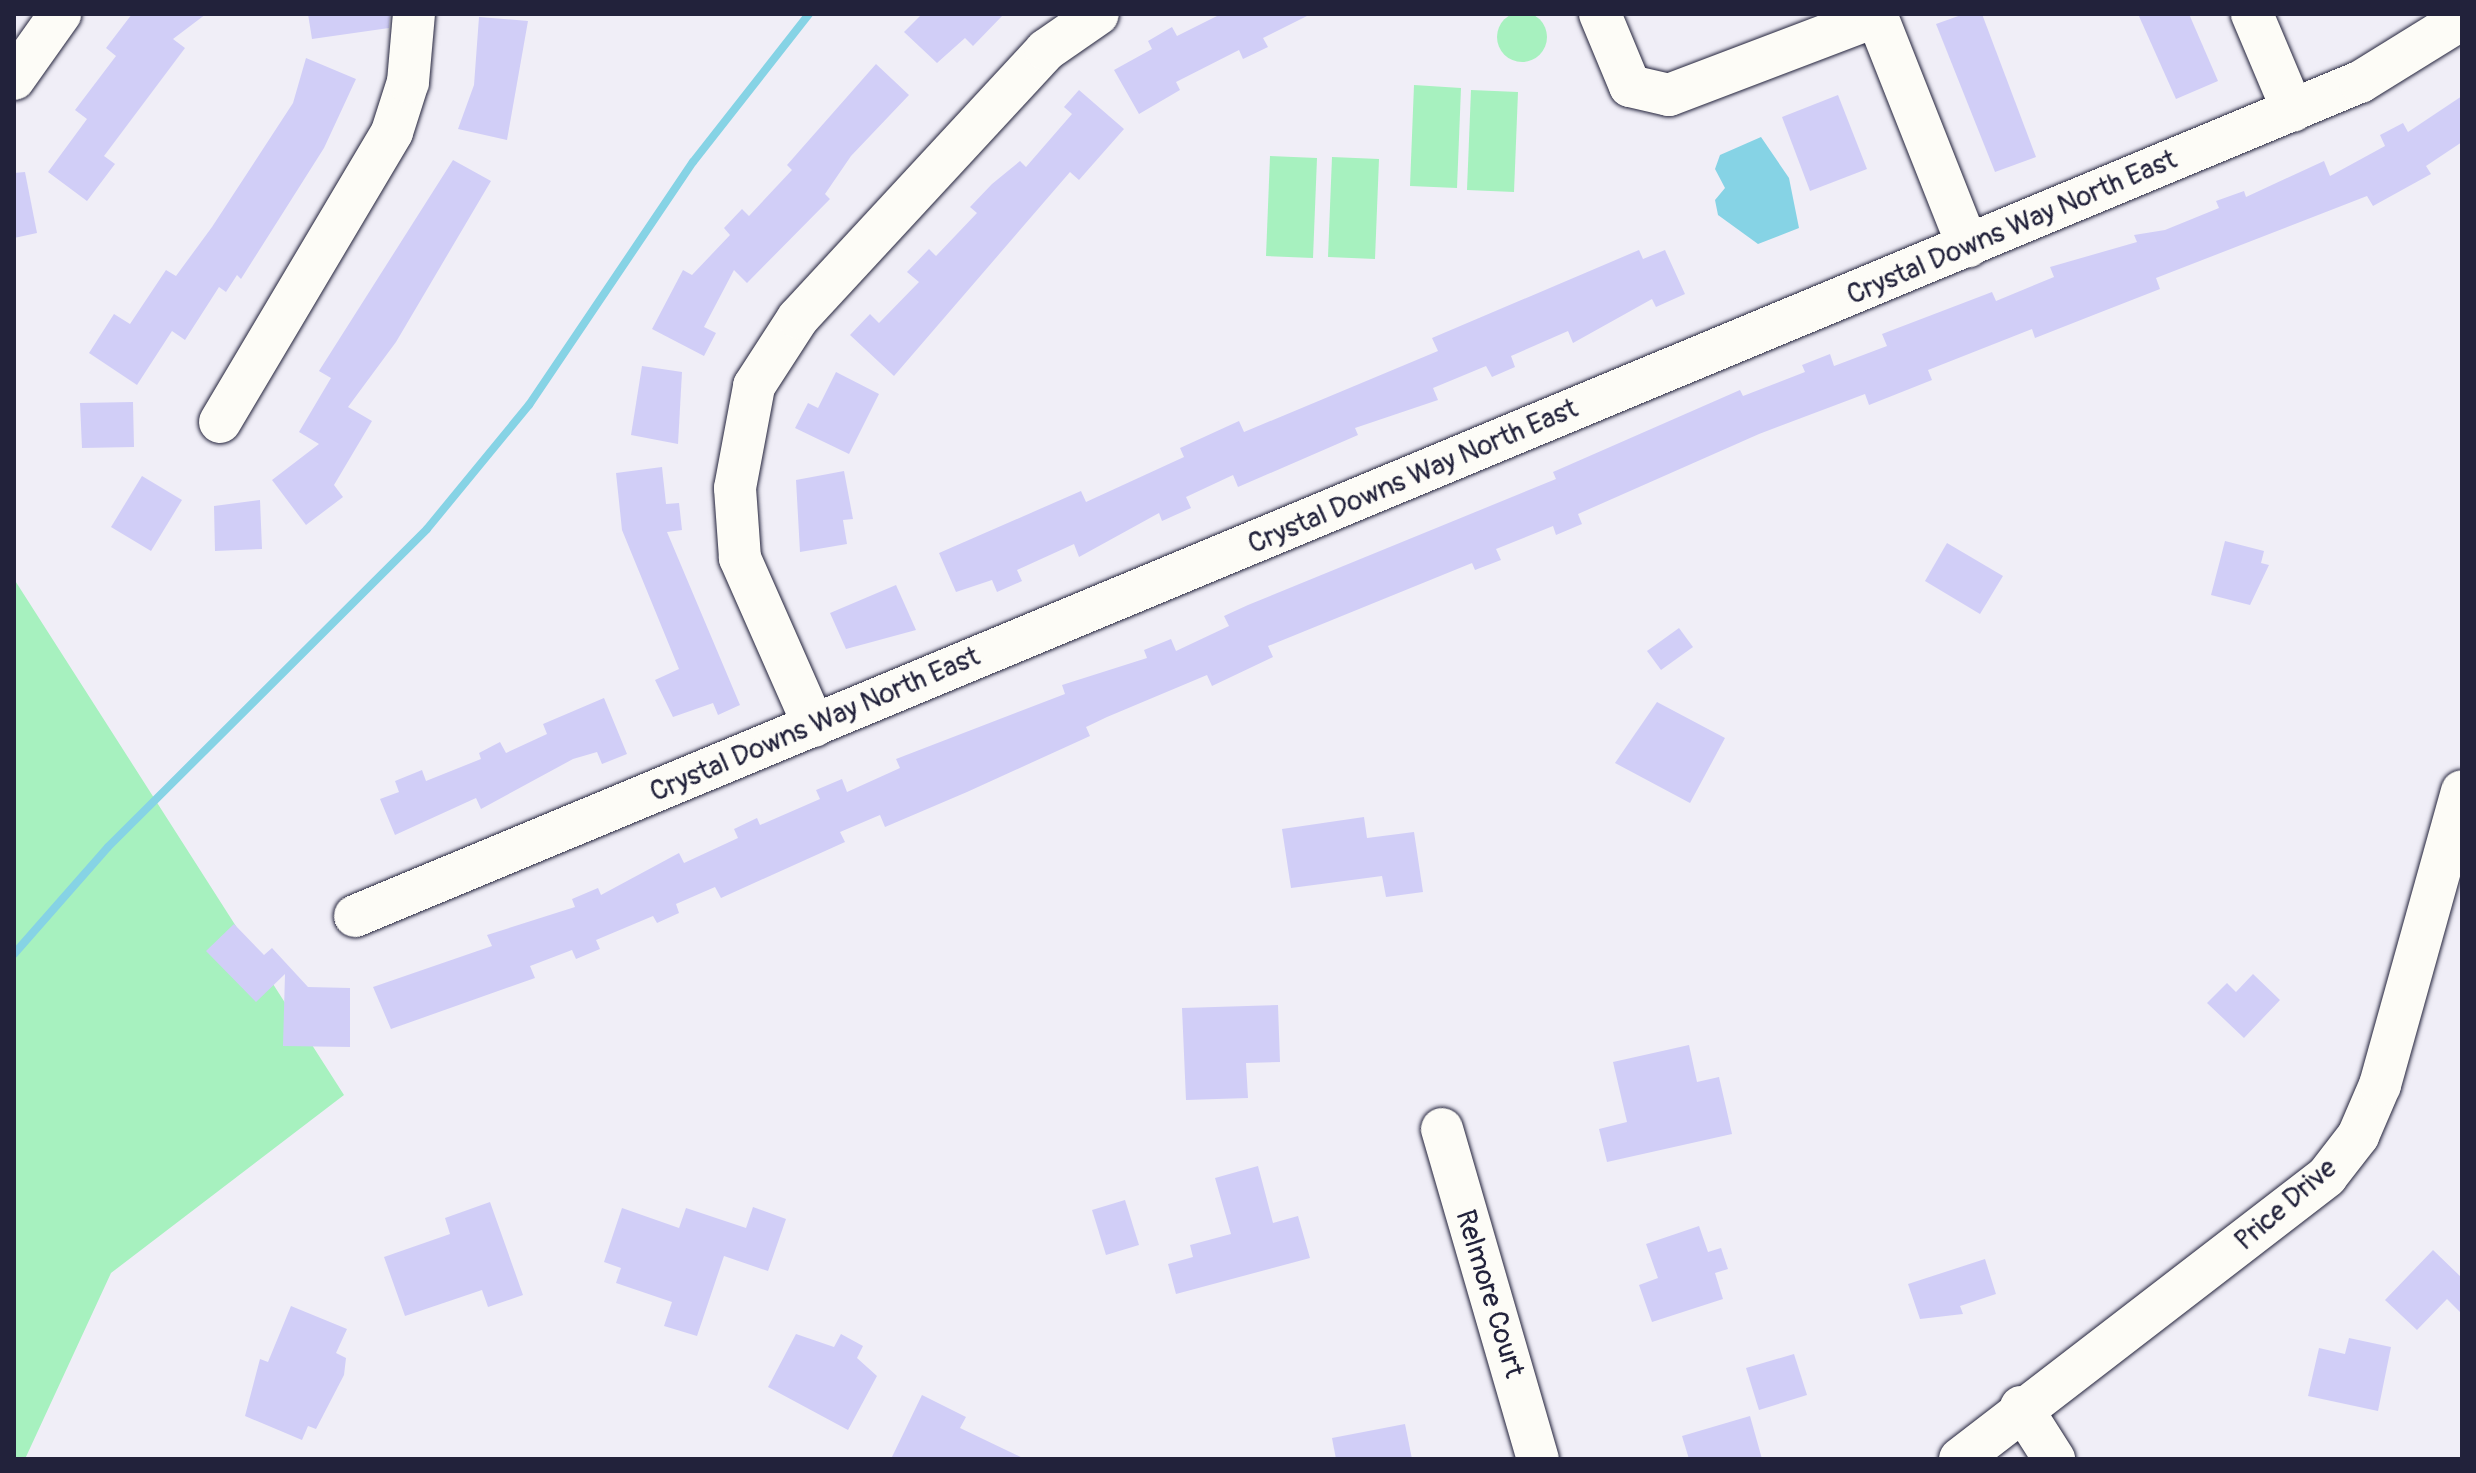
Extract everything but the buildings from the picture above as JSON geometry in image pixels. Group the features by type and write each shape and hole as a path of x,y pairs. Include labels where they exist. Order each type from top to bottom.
{"street":[{"path":"14,79 60,14"},
{"path":"220,422 392,132 408,82 414,14"},
{"path":"814,726 740,558 735,488 754,386 798,318 850,261 1046,50 1098,14"},
{"path":"1600,14 1630,86 1669,95 1876,15 1968,246"},
{"path":"2252,14 2293,111"},
{"name":"Crystal Downs Way North East","path":"355,916 2293,111 2360,82 2462,19"},
{"name":"Price Drive","path":"1960,1459 2021,1407 2167,1304 2327,1176 2358,1136 2380,1085 2462,791"},
{"name":"Relmore Court","path":"1442,1129 1538,1459"},
{"path":"2021,1407 2054,1459"}],"green space":[{"path":"1522,12 1539,20 1547,37 1539,54 1522,62 1505,54 1497,37 1505,20"},
{"path":"1414,85 1461,88 1457,188 1410,186"},
{"path":"1471,90 1518,92 1514,192 1467,190"},
{"path":"1270,156 1317,158 1313,258 1266,256"},
{"path":"1332,157 1379,159 1375,259 1328,257"},
{"path":"14,579 344,1095 111,1273 25,1459 14,1459"}],"water":[{"path":"1761,137 1789,178 1799,228 1758,244 1718,215 1715,200 1725,188 1715,169 1720,155"}],"waterway":[{"path":"14,954 108,847 427,529 529,405 693,162 809,14"}]}
